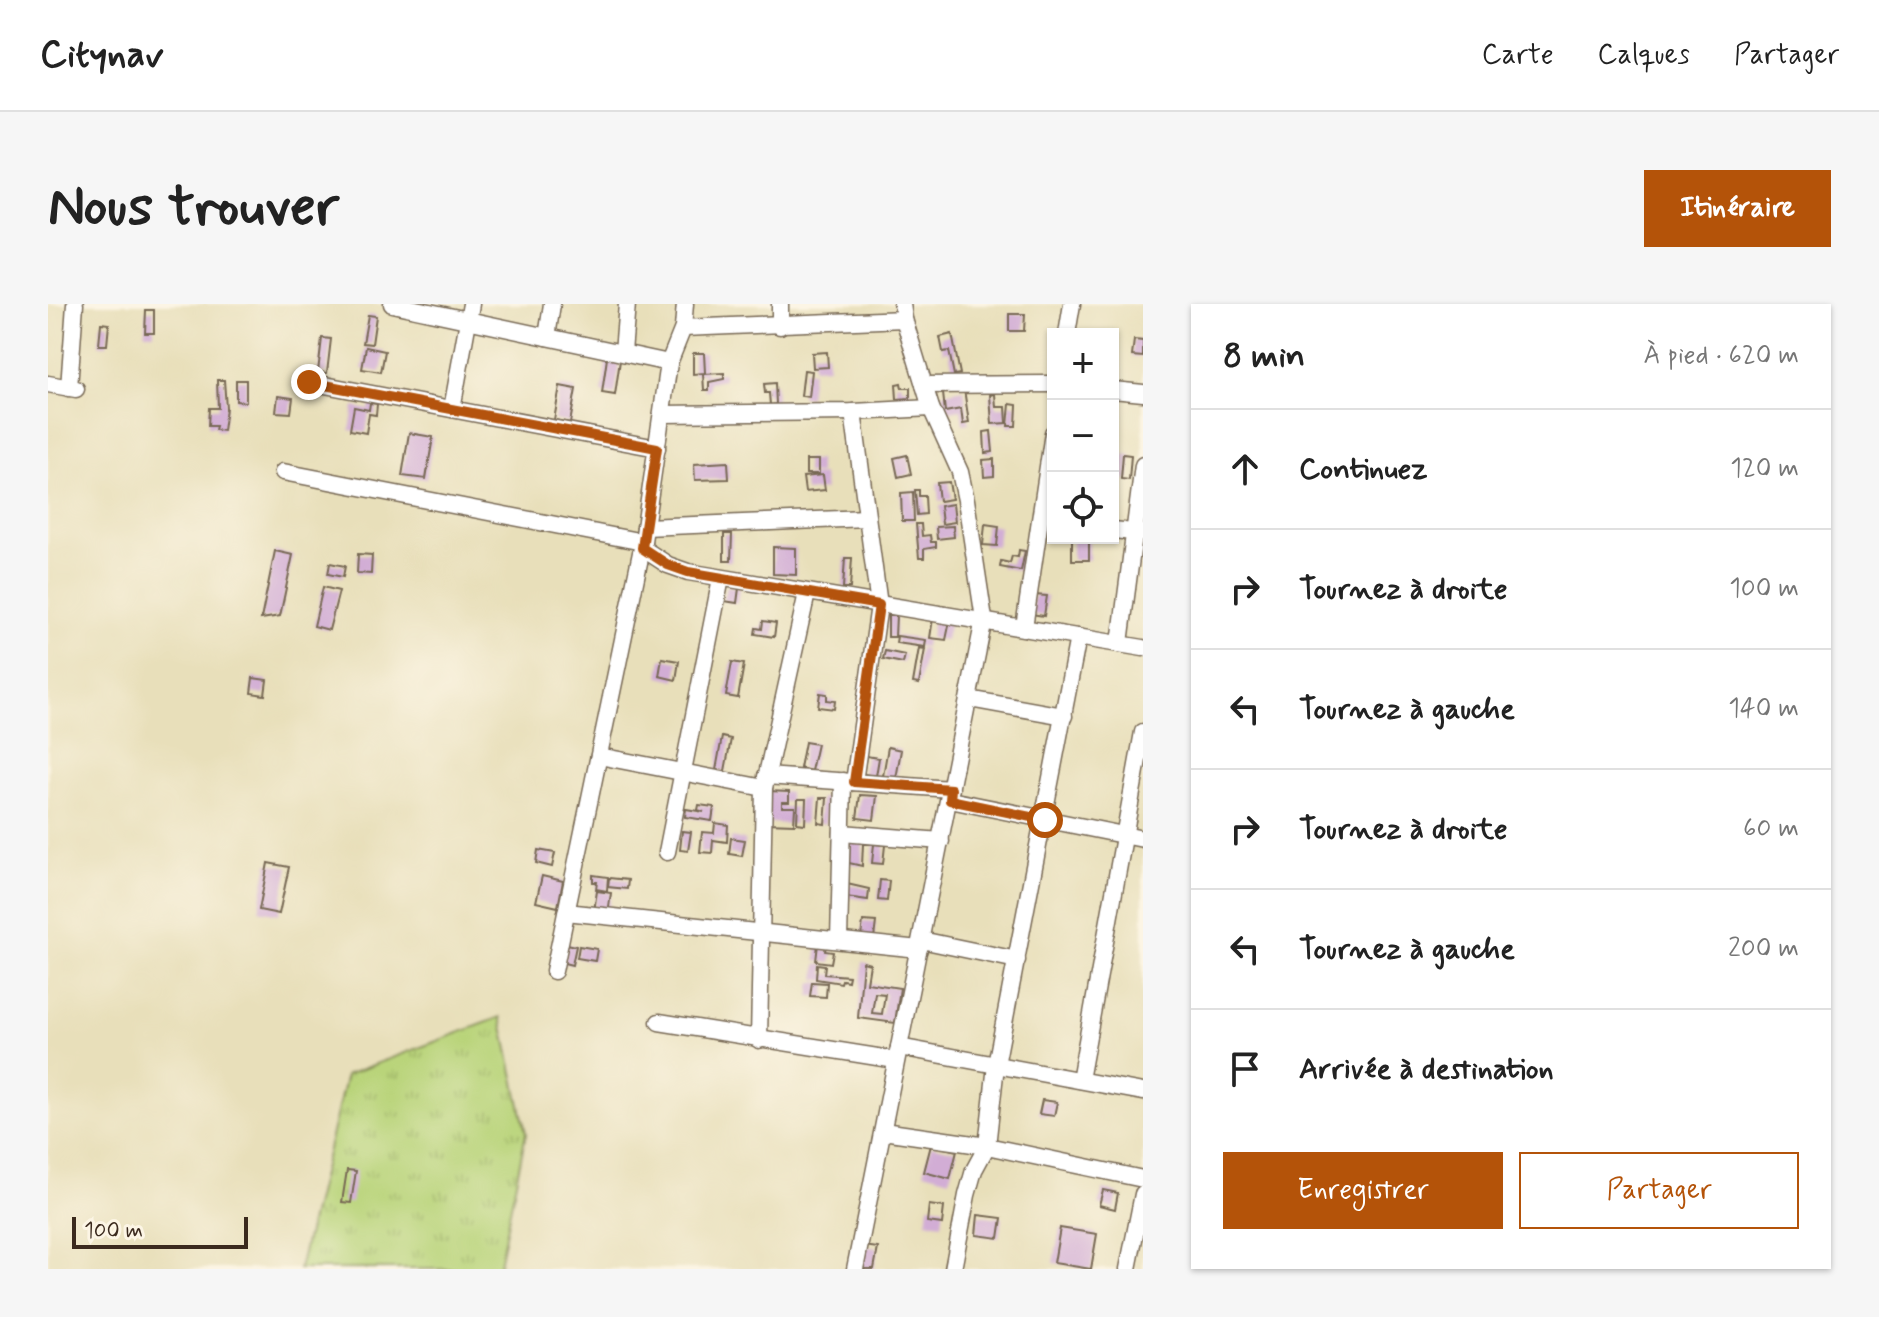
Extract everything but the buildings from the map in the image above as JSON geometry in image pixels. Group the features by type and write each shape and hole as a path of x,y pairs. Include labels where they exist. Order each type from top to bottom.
{"street":[{"path":"48,384 72,389 75,304"},
{"path":"391,304 470,312 547,337 669,363"},
{"path":"547,337 552,304"},
{"path":"623,352 627,304"},
{"path":"554,971 643,539 669,363 683,328 685,304"},
{"path":"780,304 780,326"},
{"path":"1068,328 1072,304"},
{"path":"683,328 780,326 903,311 931,408 960,472 984,619 855,1269"},
{"path":"452,409 470,312"},
{"path":"309,382 657,448"},
{"path":"924,385 1047,384"},
{"path":"1119,391 1143,393"},
{"path":"662,414 931,408"},
{"path":"839,940 842,833 848,782 879,605 853,412"},
{"path":"1120,643 1139,533 1143,465"},
{"path":"283,472 643,539 867,518"},
{"path":"1024,627 1047,523"},
{"path":"1119,531 1139,533"},
{"path":"643,539 676,568 721,578 984,619 1143,648"},
{"path":"667,852 721,578"},
{"path":"759,1040 765,782 807,593"},
{"path":"953,1269 967,1195 974,1170 987,1146 996,1065 1078,637"},
{"path":"969,699 1064,716"},
{"path":"1080,1080 1143,732"},
{"path":"599,756 683,773 765,782 848,782 950,795 1045,820 1143,839"},
{"path":"842,833 941,841"},
{"path":"566,912 839,940 920,945 1017,960"},
{"path":"659,1022 759,1040 996,1065 1143,1092"},
{"path":"883,1131 987,1146 1143,1179"},
{"path":"1128,1269 1143,1194"}],"green space":[{"path":"501,1017 526,1133 498,1269 299,1269 346,1075"}],"route":[{"path":"309,382 657,448 642,548 668,565 688,572 879,605 854,782 951,789 950,800 1045,820"}]}
